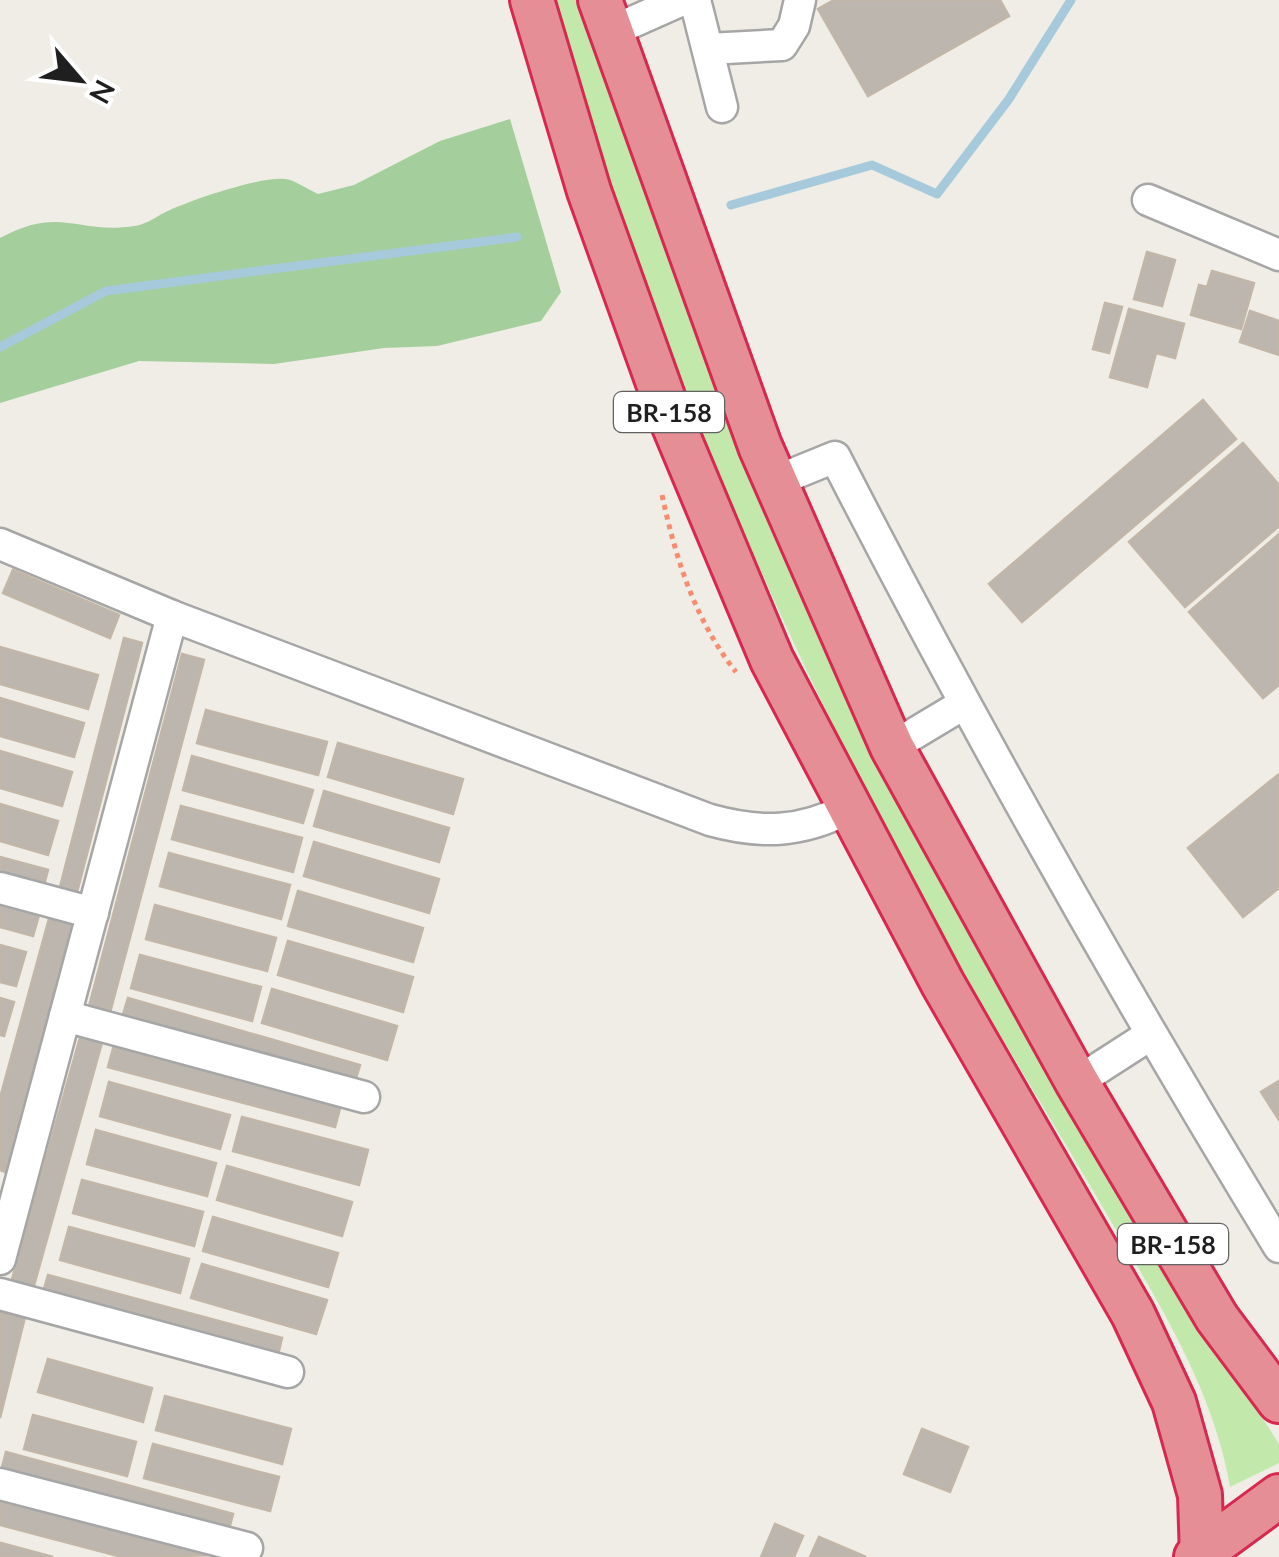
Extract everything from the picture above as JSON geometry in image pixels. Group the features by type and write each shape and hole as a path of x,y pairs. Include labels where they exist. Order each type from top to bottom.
{"highway":[{"name":"BR-158","path":"532,0 589,191 671,419 772,660 847,808 1133,1314 1179,1420 1200,1495 1200,1556"},
{"name":"BR-158","path":"605,16 776,482 892,747 1078,1082 1217,1318 1279,1401"},
{"path":"1200,1556 1279,1496"}],"street":[{"path":"605,16 682,0"},
{"path":"696,0 722,107"},
{"path":"708,48 782,44 794,26 800,0"},
{"path":"1148,200 1279,254"},
{"path":"776,482 835,457 962,704 1150,1035 1279,1247"},
{"path":"0,544 172,616 710,820 747,830 788,830 814,826 847,808"},
{"path":"0,1258 10,1185 65,1016 172,616"},
{"path":"892,747 962,704"},
{"path":"0,888 93,913"},
{"path":"65,1016 364,1097"},
{"path":"1078,1082 1150,1035"},
{"path":"0,1294 288,1372"},
{"path":"0,1484 247,1548"}],"green space":[{"path":"551,0 585,0 691,319 752,475 1194,1311 1279,1444 1279,1463 1230,1487 1211,1416 1182,1348 934,919 819,696 766,583 717,470 628,239"},
{"path":"510,119 561,292 541,321 437,346 384,348 274,364 139,361 0,403 0,238 39,223 135,226 195,200 265,180 290,180 318,194 354,185 440,141"}],"building":[{"path":"834,0 1000,0 1009,16 868,96 818,9"},
{"path":"1147,252 1175,260 1162,306 1134,299"},
{"path":"1212,271 1254,283 1241,329 1191,315 1199,285 1207,287"},
{"path":"1105,303 1122,307 1109,353 1093,349"},
{"path":"1129,309 1184,324 1175,358 1156,353 1147,387 1110,377"},
{"path":"1250,311 1279,321 1279,355 1240,342"},
{"path":"1203,400 1236,439 1022,622 989,584"},
{"path":"1243,443 1279,485 1279,526 1185,607 1129,542"},
{"path":"1279,534 1279,685 1263,698 1189,612"},
{"path":"13,570 119,615 110,638 3,593"},
{"path":"124,638 142,643 76,896 59,891"},
{"path":"0,647 98,675 88,709 0,684"},
{"path":"182,654 204,660 108,1020 87,1014"},
{"path":"0,698 84,723 74,757 0,736"},
{"path":"206,710 327,742 318,775 197,743"},
{"path":"338,743 463,779 453,814 328,777"},
{"path":"0,751 72,772 62,806 0,788"},
{"path":"192,756 313,790 303,823 183,790"},
{"path":"1279,774 1279,888 1243,917 1188,848"},
{"path":"324,791 449,828 439,862 314,826"},
{"path":"0,804 58,821 48,855 0,841"},
{"path":"181,806 302,838 293,872 172,839"},
{"path":"314,842 439,879 429,913 304,876"},
{"path":"169,853 290,885 281,919 160,886"},
{"path":"0,857 48,870 43,889 0,877"},
{"path":"298,891 423,928 413,962 288,926"},
{"path":"0,904 39,915 33,936 0,927"},
{"path":"155,905 276,938 267,971 146,939"},
{"path":"50,915 74,921 5,1172 0,1170 0,1098"},
{"path":"288,941 413,977 403,1012 278,975"},
{"path":"0,945 26,952 16,986 0,982"},
{"path":"140,955 261,987 252,1021 131,988"},
{"path":"272,989 397,1026 387,1060 262,1023"},
{"path":"0,998 14,1002 4,1036 0,1035"},
{"path":"128,998 360,1065 353,1088 121,1021"},
{"path":"81,1034 103,1039 33,1289 11,1283"},
{"path":"114,1045 341,1105 335,1127 108,1067"},
{"path":"1279,1081 1279,1120 1261,1092"},
{"path":"109,1082 230,1115 220,1149 100,1116"},
{"path":"242,1117 368,1150 359,1185 233,1151"},
{"path":"96,1130 216,1163 207,1196 87,1164"},
{"path":"227,1166 352,1202 342,1236 217,1200"},
{"path":"82,1180 203,1212 194,1246 73,1213"},
{"path":"213,1217 338,1253 328,1287 203,1251"},
{"path":"69,1227 189,1259 180,1293 60,1260"},
{"path":"202,1264 327,1300 316,1334 191,1298"},
{"path":"48,1275 282,1338 277,1359 42,1296"},
{"path":"0,1311 25,1317 0,1418"},
{"path":"48,1359 152,1388 143,1422 38,1392"},
{"path":"165,1396 291,1429 282,1464 156,1430"},
{"path":"33,1415 136,1442 127,1476 24,1449"},
{"path":"922,1429 968,1447 950,1492 904,1474"},
{"path":"153,1444 279,1477 270,1511 144,1478"},
{"path":"6,1452 233,1514 228,1533 1,1471"},
{"path":"0,1496 222,1555 122,1557 0,1525"},
{"path":"775,1524 803,1536 794,1557 761,1557"},
{"path":"819,1537 866,1557 810,1557"},
{"path":"1,1543 53,1557 0,1557"}],"waterway":[{"path":"731,205 872,165 937,194 1009,99 1071,0"},
{"path":"0,347 106,291 517,237"}]}
